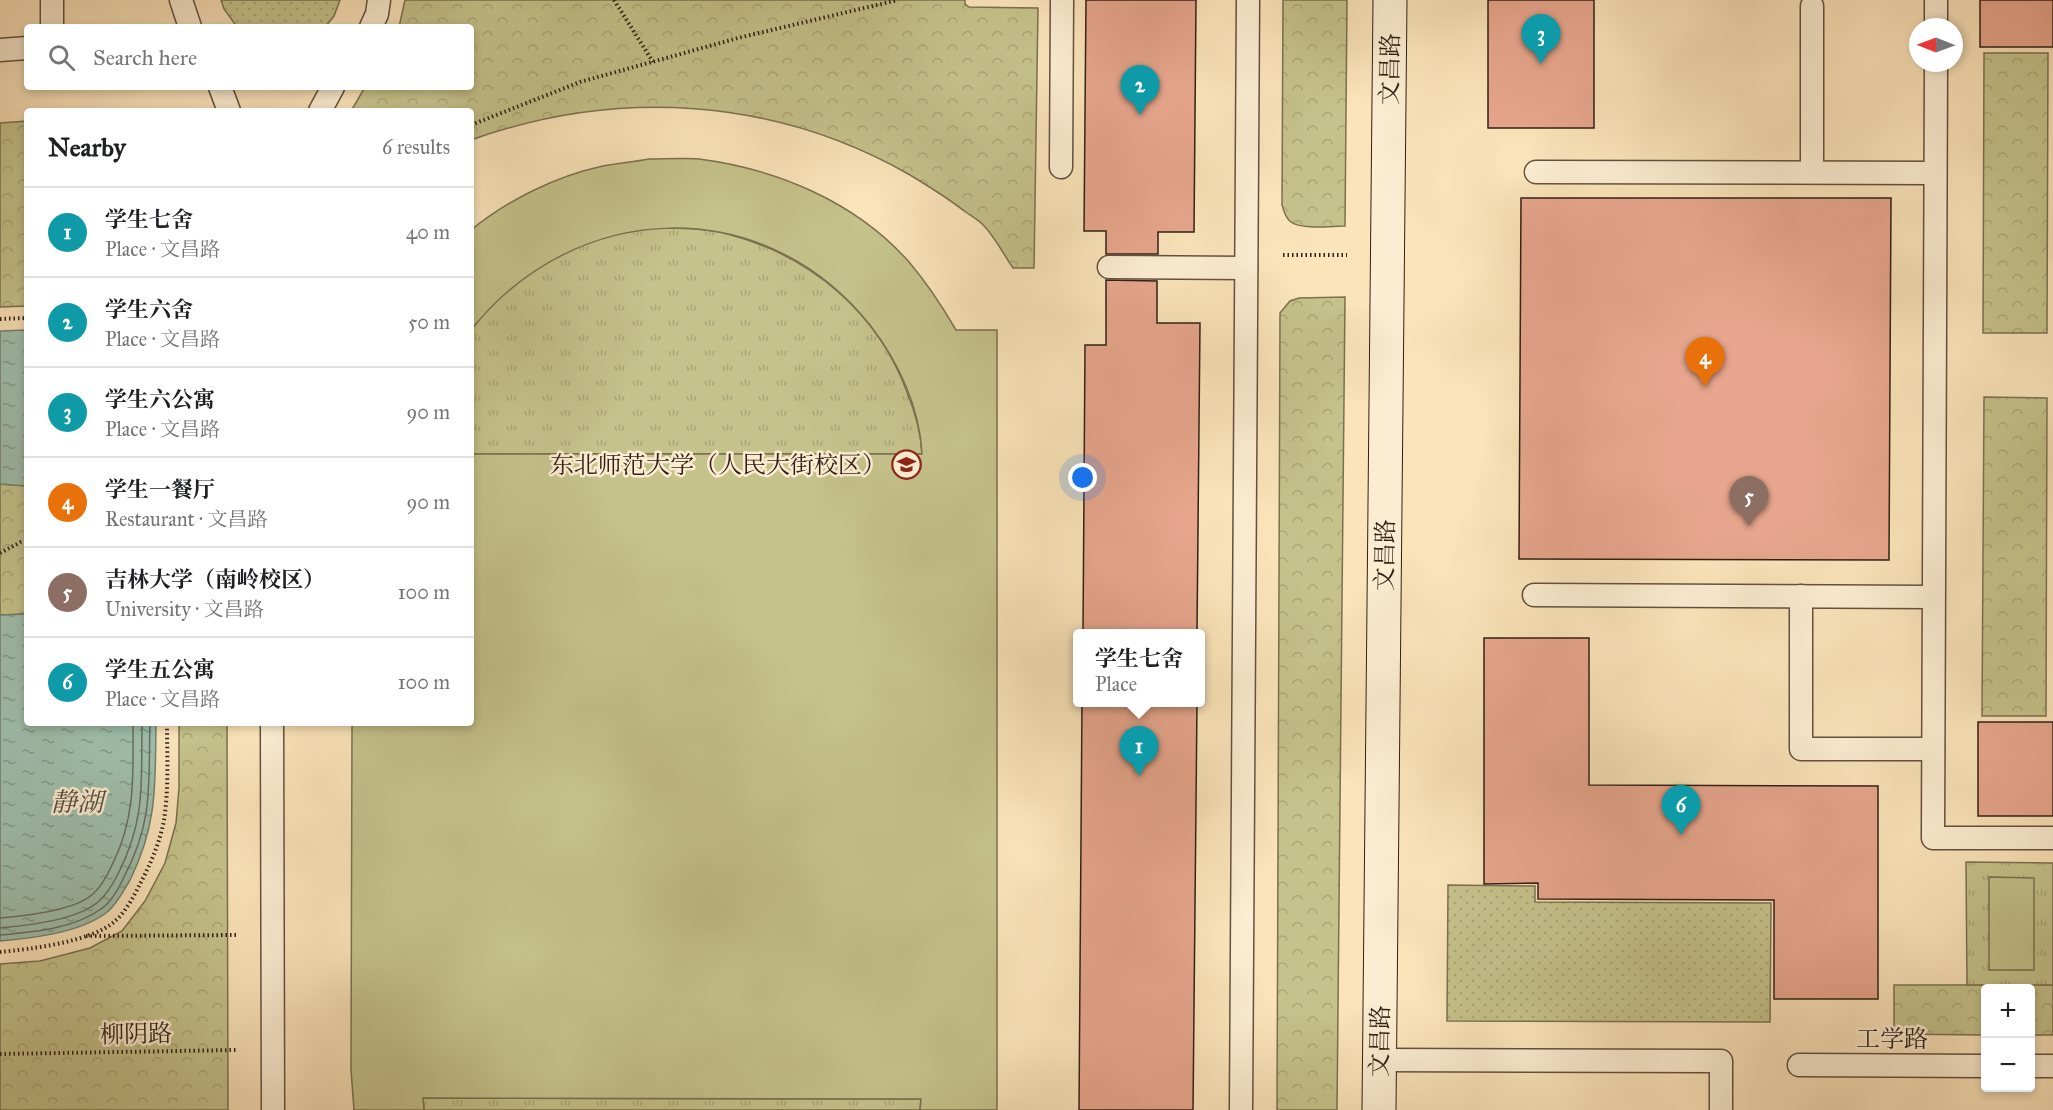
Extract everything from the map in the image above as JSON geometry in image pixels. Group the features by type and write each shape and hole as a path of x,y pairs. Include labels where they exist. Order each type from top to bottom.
{"street":[{"name":"文昌路","path":"1379,1110 1390,0"}],"lane":[{"path":"52,0 52,24"},
{"path":"181,0 189,24"},
{"path":"372,24 379,0"},
{"path":"1061,167 1062,0"},
{"path":"1241,1110 1248,0"},
{"path":"1936,0 1936,18"},
{"path":"1812,6 1812,172"},
{"path":"0,50 24,48"},
{"path":"1936,72 1933,838 2053,838"},
{"path":"221,90 228,108"},
{"path":"322,108 331,90"},
{"path":"1536,171 1935,173"},
{"path":"1109,267 1246,261"},
{"path":"1534,595 1933,597"},
{"path":"1801,596 1801,749 1933,749"},
{"path":"272,726 273,1110"},
{"path":"1380,1060 1721,1060 1721,1110"},
{"name":"工学路","path":"1799,1065 1981,1066"},
{"path":"2035,1066 2053,1066"}],"path":[{"path":"614,0 653,62"},
{"path":"474,124 580,82 738,38 898,0"},
{"path":"1246,261 1388,256"},
{"path":"0,319 24,318"},
{"path":"0,554 24,542"},
{"path":"0,952 38,948 86,936 114,922 135,895 153,858 164,820 167,787 167,726"},
{"path":"86,936 273,935"},
{"name":"柳阴路","path":"0,1054 273,1050"}],"green space":[{"path":"221,0 340,0 334,16 327,24 235,24 224,9"},
{"path":"405,0 965,0 965,4 969,7 1038,8 1034,268 1013,268 981,223 910,175 858,149 805,129 750,116 694,109 638,108 582,113 526,123 474,139 474,108 353,108 363,90 474,90 474,24 400,24"},
{"path":"1283,0 1347,0 1345,226 1309,227 1296,224 1287,218 1282,205"},
{"path":"1984,53 2048,53 2047,333 1983,333"},
{"path":"24,121 24,306 0,307 0,123"},
{"path":"649,159 699,159 757,171 786,180 840,206 865,222 888,241 922,278 956,330 997,330 997,1110 920,1110 921,1099 423,1098 424,1110 354,1110 351,1070 352,726 474,726 474,454 922,454 917,420 906,386 890,354 870,325 827,282 778,251 725,233 670,228 615,235 563,255 514,286 474,327 474,228 533,190 585,170"},
{"path":"654,228 712,231 761,245 815,274 860,313 879,337 907,392 915,415 922,454 474,454 474,326 488,308 516,283 547,262 581,245 616,234"},
{"path":"1345,297 1337,1110 1277,1110 1280,313 1290,301 1299,298"},
{"path":"1984,397 2047,398 2046,716 1982,716"},
{"path":"0,484 24,486 24,614 0,615"},
{"path":"179,726 227,726 228,1110 0,1110 0,964 40,961 90,948 122,931 145,901 165,863 176,823 179,788"},
{"path":"1966,862 2053,863 2053,985 1967,985"},
{"path":"1989,877 2034,878 2034,970 1989,970"},
{"path":"1448,885 1535,886 1535,902 1771,903 1770,1022 1447,1021"},
{"path":"1894,985 1981,985 1981,1035 1894,1034"},
{"path":"2035,985 2053,985 2053,1035 2035,1035"},
{"path":"423,1098 921,1099 920,1110 424,1110"}],"water":[{"path":"24,330 24,486 0,484 0,331"},
{"name":"静湖","path":"24,614 24,726 156,726 155,784 146,840 130,880 116,902 110,910 95,920 69,930 0,941 0,615"}],"building":[{"path":"1086,0 1196,0 1194,232 1158,232 1158,254 1106,254 1106,231 1084,231"},
{"path":"1488,0 1594,0 1594,128 1488,128"},
{"path":"1980,0 2053,0 2053,47 1980,47"},
{"path":"1521,198 1891,198 1889,560 1519,559"},
{"path":"1106,280 1157,281 1157,323 1200,323 1197,629 1083,629 1085,345 1106,345"},
{"path":"1484,638 1589,638 1589,785 1878,786 1878,999 1774,999 1774,900 1538,899 1538,883 1484,884"},
{"path":"1082,707 1197,707 1193,1110 1079,1110"},
{"path":"1978,722 2053,722 2053,816 1978,816"}],"place":[{"name":"学生六公寓","path":"1541,64"},
{"name":"学生六舍","path":"1140,115"},
{"name":"学生一餐厅","path":"1705,387"},
{"name":"东北师范大学（人民大街校区）","path":"907,465"},
{"name":"吉林大学（南岭校区）","path":"1749,526"},
{"name":"学生七舍","path":"1139,776"},
{"name":"学生五公寓","path":"1681,835"}]}
